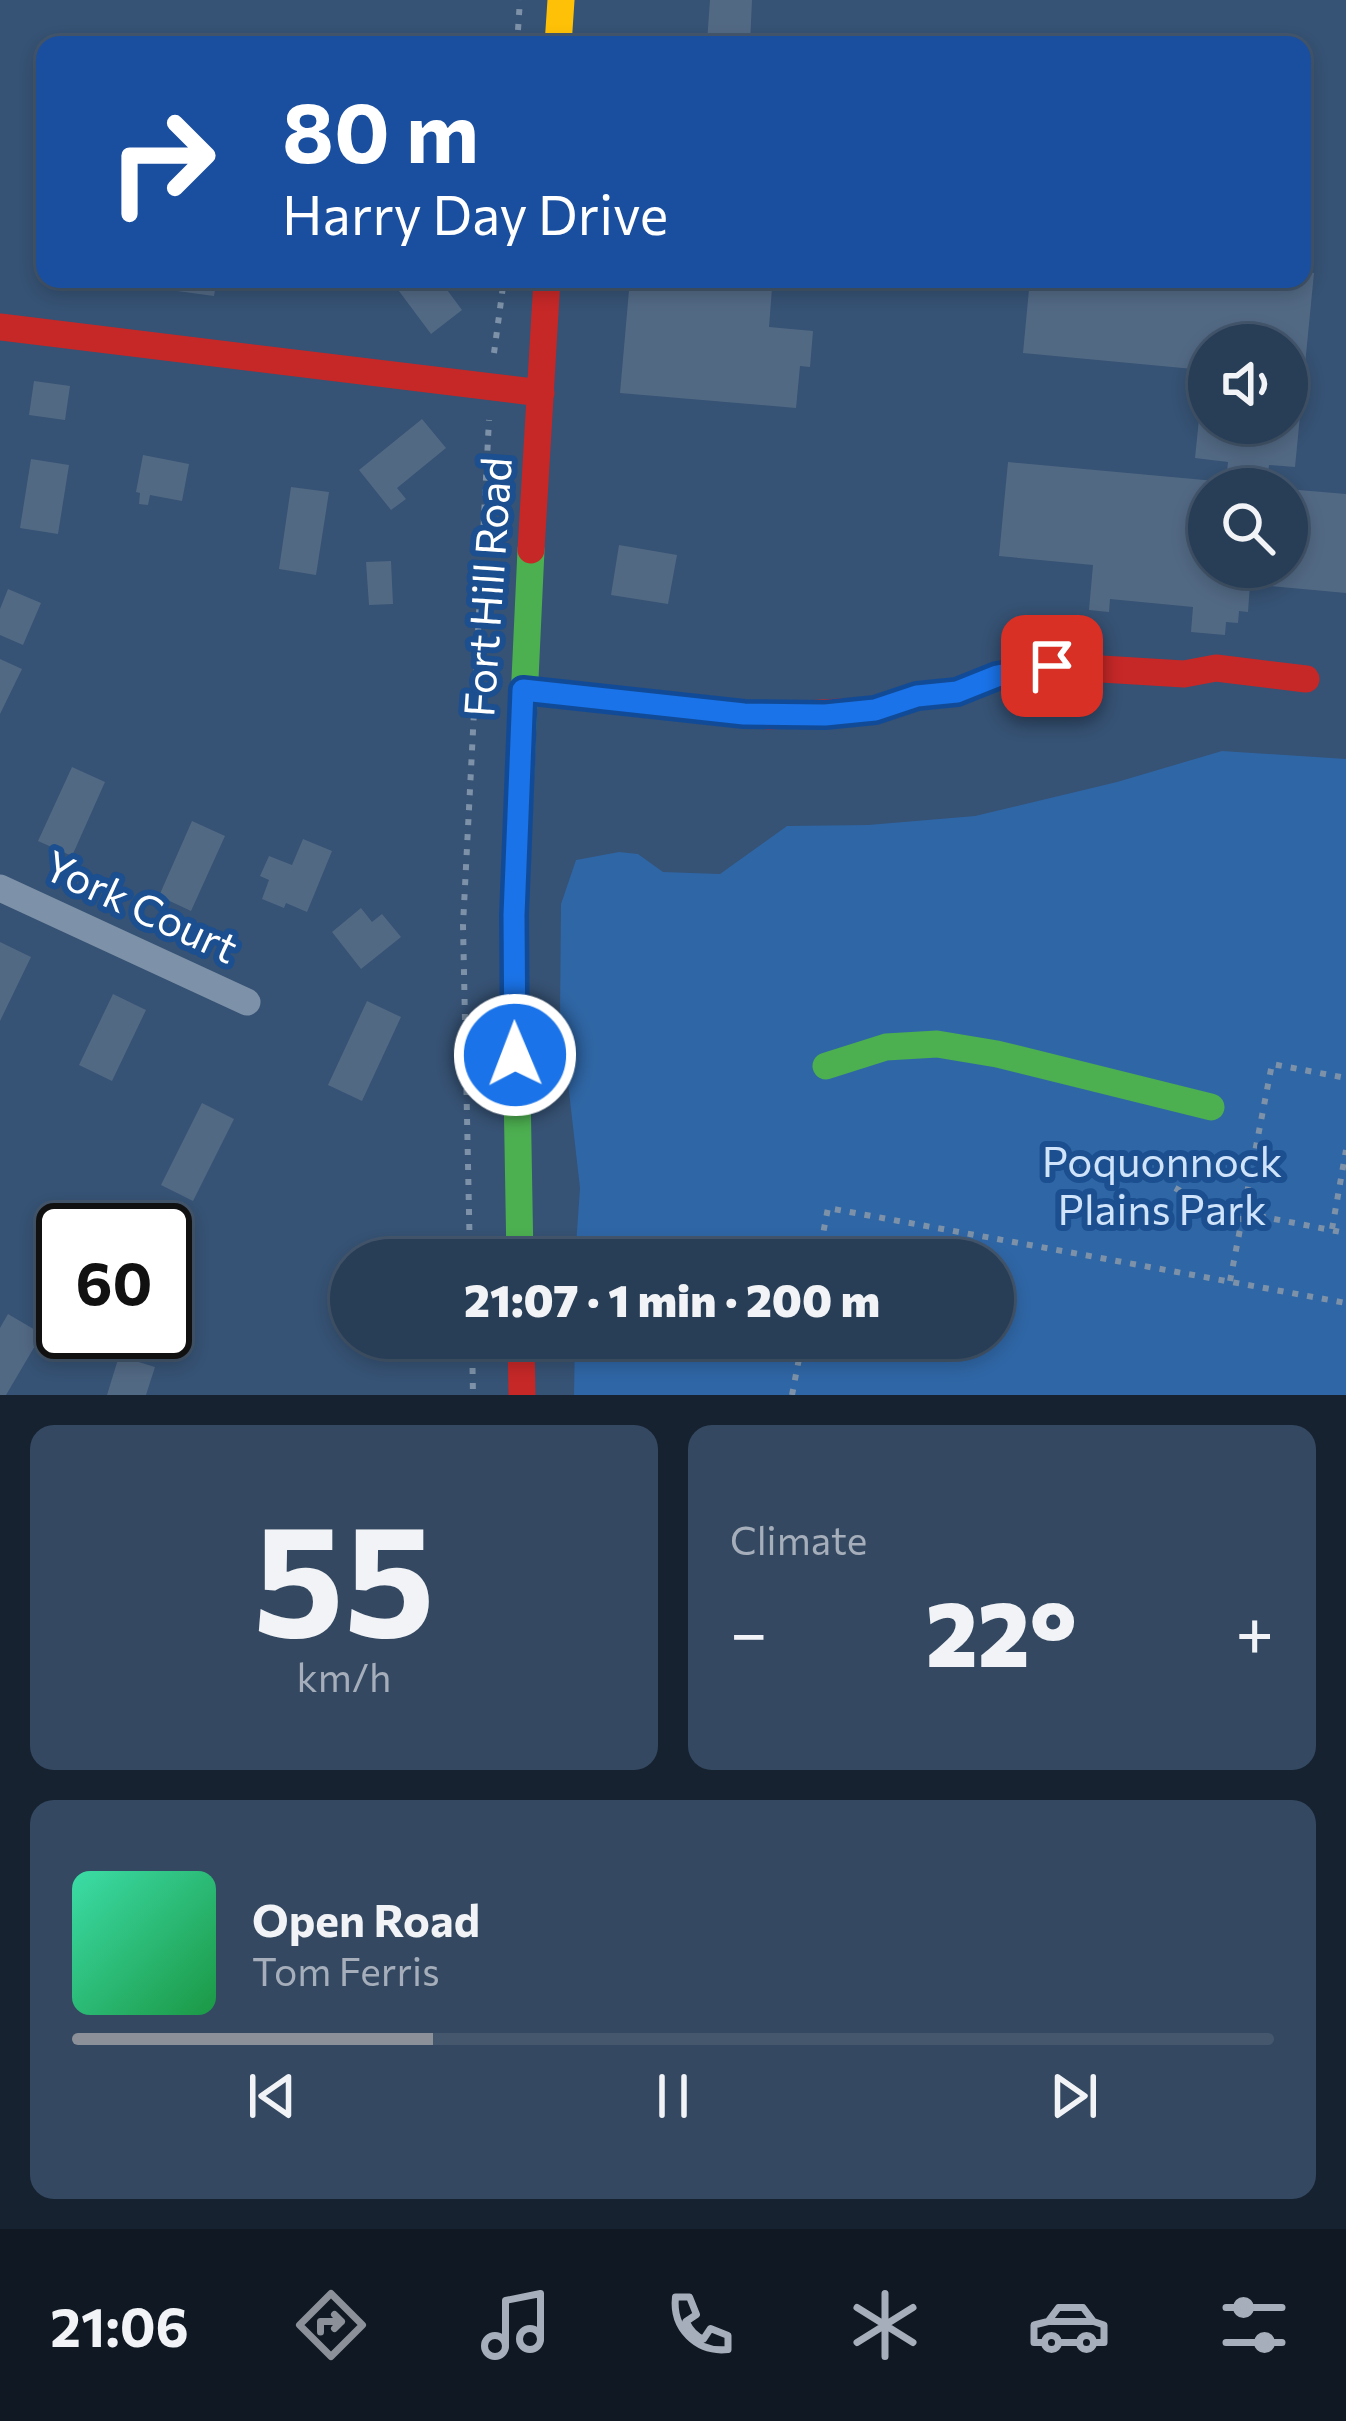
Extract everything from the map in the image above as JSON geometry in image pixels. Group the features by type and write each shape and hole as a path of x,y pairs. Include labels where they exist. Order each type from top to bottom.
{"street":[{"path":"559,36 561,0"},
{"name":"Fort Hill Road","path":"520,1239 514,938 547,288"},
{"path":"0,327 542,393"},
{"path":"523,690 736,713 825,715 875,710 1052,666 1184,674 1216,668 1306,679"},
{"name":"York Court","path":"0,888 247,1002"},
{"path":"826,1066 886,1047 938,1044 1211,1107"},
{"path":"522,1359 523,1395"}],"path":[{"path":"518,36 520,0"},
{"path":"494,353 502,288"},
{"path":"470,1239 464,925 489,419"},
{"path":"1229,1281 1272,1064 1346,1078"},
{"path":"1331,1230 1346,1150"},
{"path":"1175,1188 1208,1206 1346,1233"},
{"path":"822,1239 827,1208 998,1239"},
{"path":"1014,1242 1346,1303"},
{"path":"472,1359 473,1395"},
{"path":"792,1395 799,1359"}],"green space":[{"name":"Poquonnock Plains Park","path":"1222,751 1346,759 1346,1395 574,1395 575,1359 1014,1359 1014,1239 576,1239 580,1188 560,1013 561,904 576,860 619,852 638,854 663,872 720,874 787,826 975,816"}],"building":[{"path":"710,0 752,0 750,36 707,36"},
{"path":"1314,273 1308,334 1308,324 1188,324 1188,368 1023,353 1029,288 1311,288"},
{"path":"177,288 215,288 214,296"},
{"path":"397,288 446,288 462,310 431,334"},
{"path":"629,288 772,288 769,327 813,331 810,367 800,366 796,408 620,393"},
{"path":"34,381 70,386 65,420 29,415"},
{"path":"422,419 446,448 397,488 406,499 391,510 359,470"},
{"path":"1196,444 1297,444 1295,467 1227,468 1228,462 1195,458"},
{"path":"143,455 189,464 182,501 150,495 148,505 139,504 140,493 136,492"},
{"path":"31,459 69,465 58,534 20,528"},
{"path":"1008,462 1188,479 1188,588 1250,588 1248,612 1239,611 1238,623 1226,622 1225,635 1191,632 1193,607 1110,599 1109,612 1089,610 1093,565 999,556"},
{"path":"291,487 329,492 316,575 279,569"},
{"path":"1308,491 1346,494 1346,593 1293,588 1308,588"},
{"path":"619,545 677,555 668,604 611,595"},
{"path":"391,561 393,604 369,605 366,562"},
{"path":"8,589 41,603 23,645 0,635 0,609"},
{"path":"0,659 22,669 0,714"},
{"path":"72,767 105,782 72,856 38,841"},
{"path":"192,821 225,836 191,911 159,896"},
{"path":"303,839 332,851 307,912 262,899 269,880 260,876 269,856 292,865"},
{"path":"361,908 372,922 382,914 401,937 361,969 332,932"},
{"path":"0,942 31,957 0,1021"},
{"path":"113,994 146,1010 112,1081 79,1065"},
{"path":"367,1001 401,1017 362,1101 328,1085"},
{"path":"202,1103 234,1119 193,1201 161,1185"},
{"path":"8,1314 36,1330 36,1344 6,1395 0,1395 0,1328"},
{"path":"118,1359 155,1367 146,1395 107,1395"}],"traffic: fast":[{"path":"520,1239 514,915 531,550"},
{"path":"826,1066 886,1047 937,1044 997,1054 1211,1107"}],"traffic: slow":[{"path":"559,36 561,0"}],"traffic: jam":[{"path":"531,550 546,288"},
{"path":"0,327 541,393"},
{"path":"523,690 769,716 875,710 1052,666 1184,674 1216,668 1306,679"},
{"path":"521,1359 522,1395"}],"route":[{"path":"515,1055 514,915 523,690 744,714 825,715 875,710 1052,666"}]}
